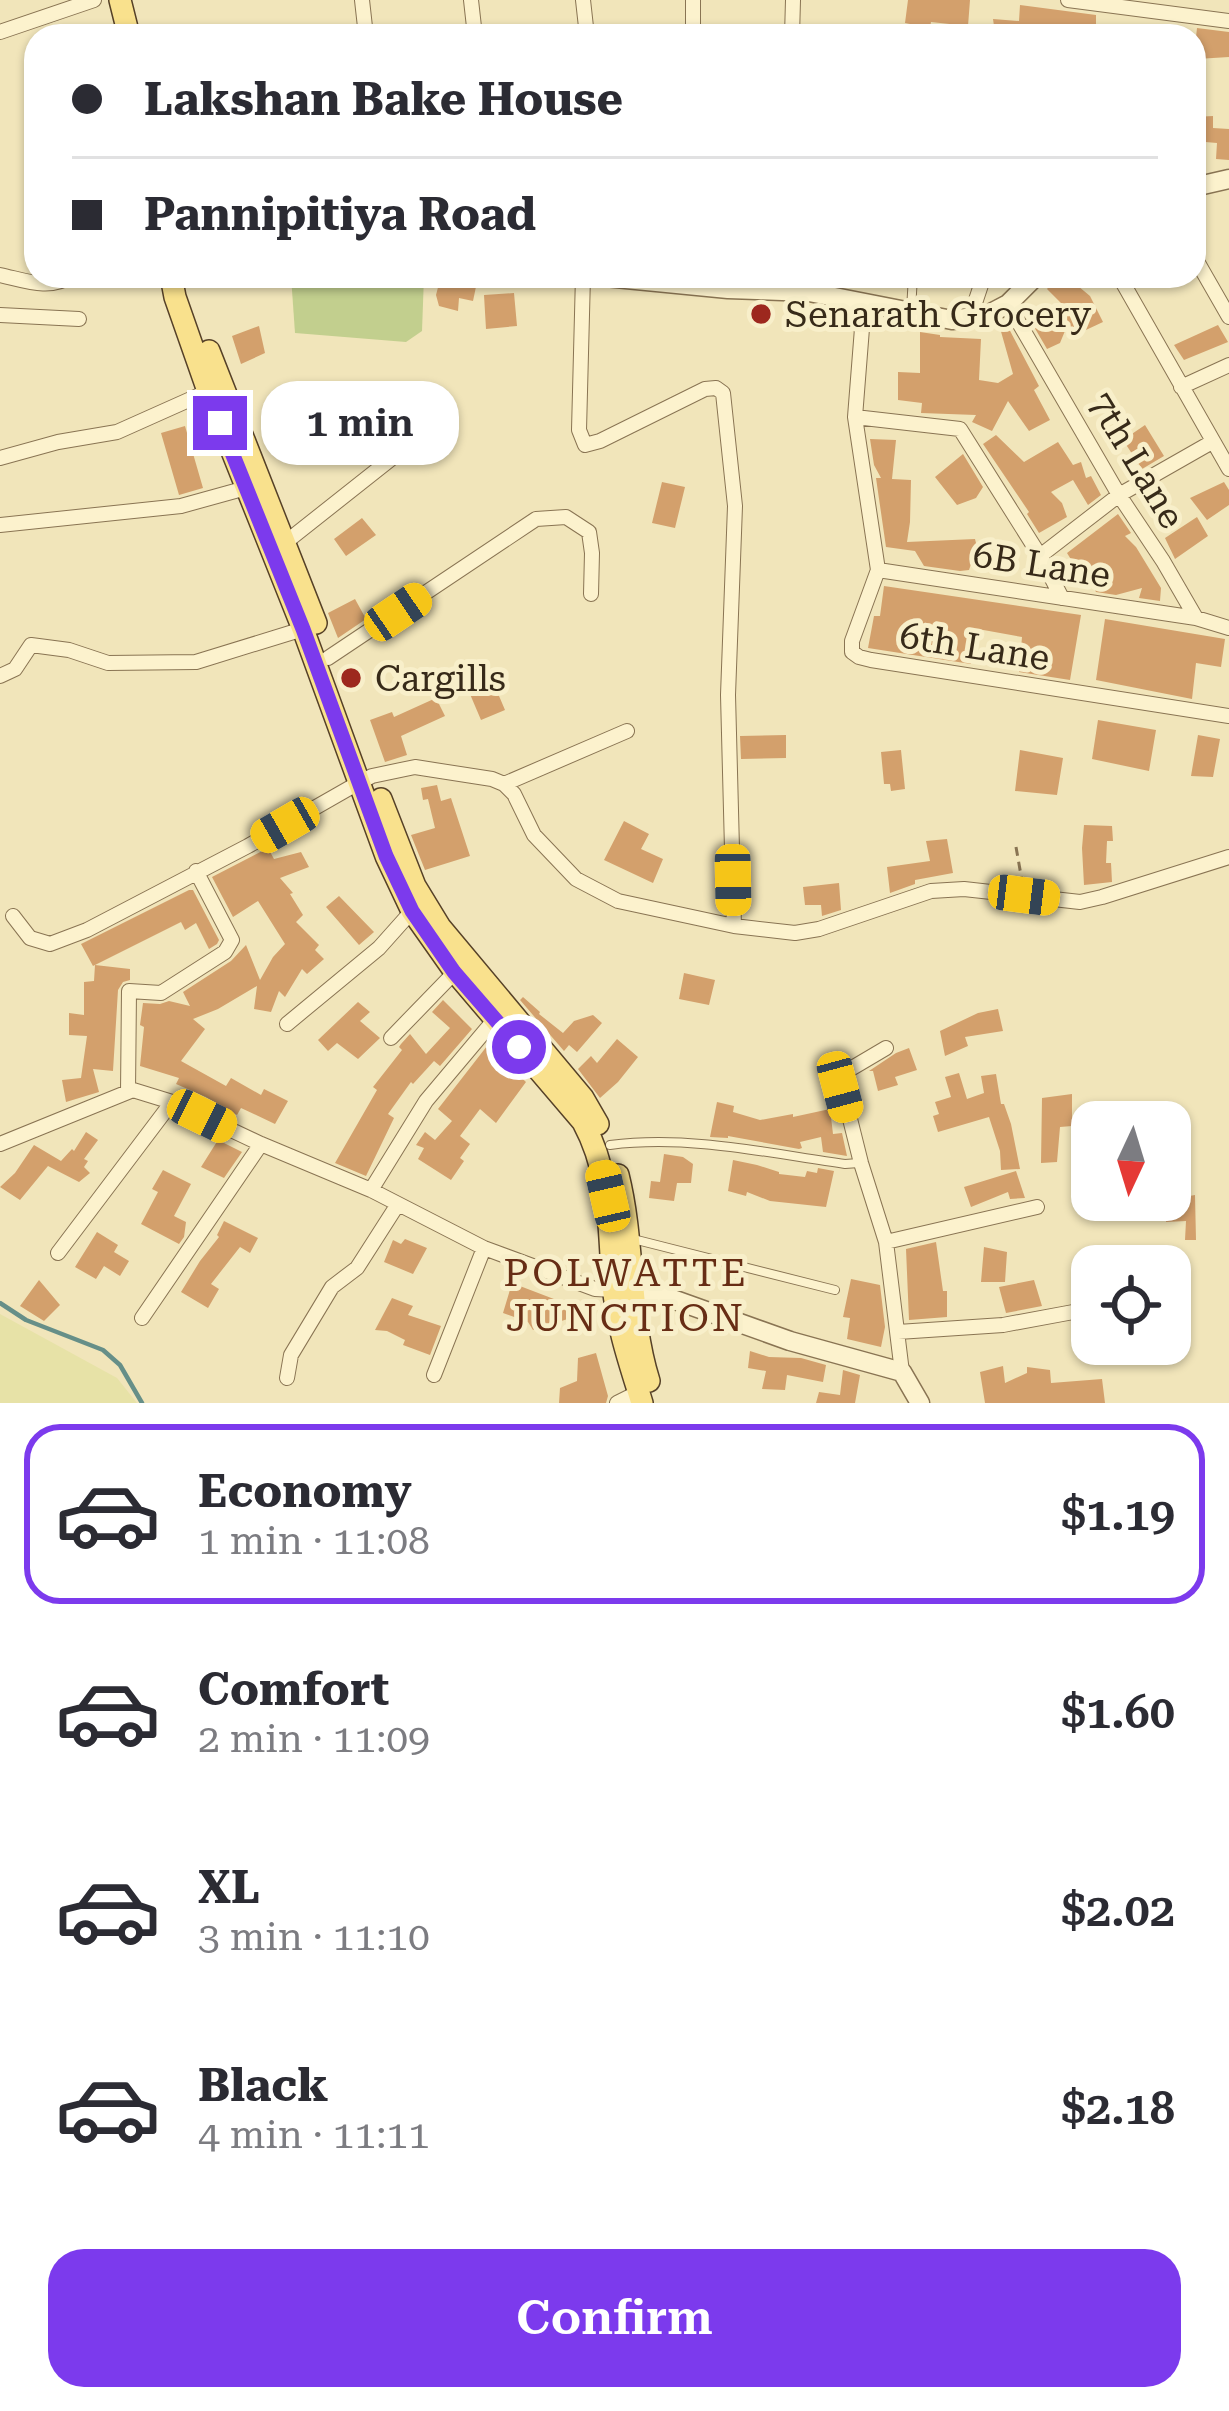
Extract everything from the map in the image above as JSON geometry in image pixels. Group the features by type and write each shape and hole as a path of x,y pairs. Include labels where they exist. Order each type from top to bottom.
{"main road":[{"path":"173,288 214,389 286,542 328,658 386,856 412,911 454,972 583,1122 596,1148 646,1399"},
{"path":"187,288 246,488 415,886 440,927 583,1098 610,1145 630,1238 623,1290"}],"street":[{"path":"0,32 94,0"},
{"path":"1068,0 1229,21"},
{"path":"1206,277 1229,317"},
{"path":"1211,286 1229,279"},
{"path":"583,288 579,430 585,445 705,389 723,393 735,506 728,695 734,926"},
{"path":"796,288 952,320 987,315 1024,288"},
{"path":"970,318 980,288"},
{"path":"1125,288 1229,469"},
{"name":"6th Lane","path":"864,303 855,417 878,570 852,652 859,658 1229,716"},
{"name":"7th Lane","path":"1008,304 1196,618"},
{"path":"0,314 79,319"},
{"path":"1181,387 1229,364"},
{"path":"0,458 117,432 214,389"},
{"path":"286,542 444,417"},
{"path":"855,417 961,429 1062,598"},
{"path":"1040,556 1119,495 1212,442"},
{"path":"0,525 181,506 246,488"},
{"path":"328,658 536,519 566,517 589,532 591,594"},
{"name":"6B Lane","path":"878,570 1196,618"},
{"path":"1196,618 1229,628"},
{"path":"0,676 15,669 31,645 108,662 196,662 303,629"},
{"path":"504,784 627,731"},
{"path":"13,916 30,938 50,944 87,930 248,846 366,779 415,767 504,784 534,835 576,879 618,901 734,926 796,933 931,891 964,889 1080,902 1229,857"},
{"path":"128,1092 128,991 161,993 225,952 232,940 196,871"},
{"path":"287,1024 379,948 412,911"},
{"path":"391,1039 454,972"},
{"path":"370,1190 426,1101 495,1019"},
{"path":"886,1048 840,1079 886,1242 902,1372 920,1403"},
{"path":"0,1144 134,1090 172,1102 370,1190 484,1248 595,1288 650,1291 790,1341 902,1372"},
{"path":"58,1253 172,1102"},
{"path":"142,1318 261,1144"},
{"path":"287,1378 291,1355 332,1287 357,1268 398,1204"},
{"path":"886,1242 1037,1207"},
{"path":"434,1375 484,1248"},
{"path":"898,1332 1004,1325 1071,1312"},
{"path":"617,1403 646,1399"}],"lane":[{"path":"911,312 912,288"},
{"path":"610,1145 648,1140 694,1142 861,1163"},
{"path":"630,1238 836,1290"}],"path":[{"path":"1016,847 1024,895"}],"shaded area":[{"path":"0,1314 117,1378 137,1403 0,1403"}],"green space":[{"path":"292,288 424,288 422,331 406,342 295,333"}],"building":[{"path":"908,0 970,0 968,24 905,23"},
{"path":"1020,5 1096,15 1096,24 994,24 993,19 1019,21"},
{"path":"1206,29 1229,32 1229,57 1206,58"},
{"path":"1206,116 1213,116 1213,128 1229,129 1229,160 1216,159 1217,143 1206,142"},
{"path":"438,288 476,288 473,301 459,298 458,311 439,306"},
{"path":"1080,288 1103,322 1073,336 1067,326 1060,343 1047,349 1030,320 1062,304 1047,289"},
{"path":"514,293 517,326 486,329 484,295"},
{"path":"1007,325 1039,386 1034,390 1050,420 1029,431 1008,401 992,431 972,422 976,415 921,413 922,403 898,400 898,372 920,373 920,332 981,339 979,380 998,383 1013,374 1000,328"},
{"path":"1218,325 1228,342 1184,360 1174,345"},
{"path":"259,326 265,353 241,364 232,336"},
{"path":"373,406 397,440 372,459 342,430"},
{"path":"1145,425 1164,456 1142,469 1123,440"},
{"path":"185,426 203,488 179,495 161,433"},
{"path":"996,435 1024,462 1058,442 1073,465 1081,462 1086,478 1091,476 1101,495 1088,505 1073,480 1051,492 1067,517 1039,533 983,444"},
{"path":"870,439 896,440 892,479 911,480 907,542 975,539 981,563 960,571 924,566 915,551 886,547 876,478 881,478"},
{"path":"963,454 983,487 976,498 957,505 935,477"},
{"path":"662,482 685,487 675,528 652,523"},
{"path":"1224,482 1229,505 1207,520 1190,498"},
{"path":"1118,514 1131,533 1125,536 1161,588 1160,601 1139,598 1142,588 1116,595 1096,592 1067,553"},
{"path":"1197,517 1208,536 1175,559 1165,538"},
{"path":"362,518 376,535 346,556 334,539"},
{"path":"884,586 1081,615 1070,680 1019,672 1022,637 978,629 971,664 868,648 874,616 880,616"},
{"path":"355,599 366,619 338,638 328,613"},
{"path":"1105,619 1225,639 1221,667 1196,663 1192,699 1096,680"},
{"path":"488,670 505,710 481,720 464,680"},
{"path":"436,698 445,716 401,736 407,755 385,762 370,720 392,712 394,717"},
{"path":"1098,720 1156,730 1149,771 1092,759"},
{"path":"786,735 786,758 741,759 740,736"},
{"path":"1198,735 1220,739 1213,777 1191,776"},
{"path":"901,750 905,789 891,791 890,784 884,784 881,752"},
{"path":"1020,750 1063,758 1057,795 1015,791"},
{"path":"437,785 441,801 451,798 470,856 425,870 411,835 435,828 421,788"},
{"path":"624,821 649,834 641,849 663,859 653,883 604,860"},
{"path":"1084,825 1112,826 1106,863 1111,863 1112,882 1084,885"},
{"path":"947,839 953,873 915,880 890,893 887,867 930,861 926,841"},
{"path":"268,848 274,859 301,852 309,867 280,878 303,915 296,922 319,945 315,950 324,959 307,974 302,969 285,997 279,991 271,1012 254,1009 257,986 193,1019 205,1029 181,1061 226,1086 231,1078 261,1095 264,1089 288,1101 275,1124 241,1108 237,1115 176,1084 179,1078 140,1066 143,1003 169,1001 190,1006 183,992 231,961 246,945 260,980 285,944 258,901 233,917 212,877"},
{"path":"839,883 841,910 822,916 821,905 805,905 803,887"},
{"path":"189,890 219,940 217,944 209,949 196,923 185,930 181,922 93,966 81,944"},
{"path":"339,896 374,932 359,945 326,907"},
{"path":"95,965 130,969 130,980 118,990 113,1071 93,1069 99,1092 66,1102 62,1080 81,1078 87,1036 69,1035 69,1013 84,1015 84,982 94,981"},
{"path":"684,973 715,980 709,1005 679,999"},
{"path":"523,997 563,1033 574,1021 593,1015 602,1023 577,1052 569,1045 564,1051 520,1000"},
{"path":"443,1000 472,1029 440,1066 434,1061 411,1082 388,1114 394,1118 366,1176 335,1163 377,1090 373,1087 402,1050 401,1044 410,1034 426,1054 450,1028 432,1012"},
{"path":"358,1002 370,1012 360,1021 380,1038 358,1059 337,1043 328,1051 318,1040"},
{"path":"998,1009 1003,1031 965,1037 968,1046 945,1056 940,1031"},
{"path":"617,1039 638,1057 600,1098 578,1069 591,1056 597,1063"},
{"path":"487,1046 526,1082 496,1123 480,1109 460,1136 470,1144 451,1180 418,1159 424,1148 416,1145 425,1132 435,1140 452,1121 438,1109"},
{"path":"909,1048 917,1070 895,1077 898,1085 878,1091 873,1071 869,1071"},
{"path":"959,1073 967,1099 984,1093 981,1076 996,1074 1020,1169 1001,1170 989,1117 938,1132 935,1102 951,1097 945,1077"},
{"path":"1072,1094 1071,1126 1060,1127 1057,1162 1041,1163 1042,1098"},
{"path":"717,1102 760,1120 830,1109 833,1134 842,1133 847,1156 823,1152 821,1137 800,1142 799,1149 710,1137"},
{"path":"86,1132 98,1140 84,1159 90,1173 79,1182 48,1166 20,1200 0,1187 34,1145 61,1161"},
{"path":"218,1140 242,1152 224,1178 201,1167"},
{"path":"664,1154 693,1164 691,1183 677,1183 674,1201 649,1198 651,1181 660,1182"},
{"path":"733,1160 805,1177 807,1171 817,1173 818,1168 834,1171 826,1207 728,1191"},
{"path":"163,1170 191,1184 174,1216 186,1222 179,1244 141,1224 158,1192 152,1189"},
{"path":"1016,1171 1025,1198 1010,1199 1008,1192 971,1207 964,1187"},
{"path":"1195,1195 1196,1240 1185,1240 1186,1221 1191,1221 1191,1196"},
{"path":"224,1221 258,1238 250,1253 240,1247 211,1284 219,1289 208,1308 181,1292 219,1237"},
{"path":"97,1232 118,1245 114,1252 129,1261 120,1276 104,1266 96,1279 75,1267"},
{"path":"405,1239 427,1248 413,1274 384,1262 393,1240 401,1244"},
{"path":"936,1242 943,1291 947,1291 947,1317 909,1320 906,1249"},
{"path":"984,1247 1007,1252 1005,1282 981,1282"},
{"path":"851,1279 880,1285 885,1327 881,1347 847,1339 850,1318 843,1317"},
{"path":"39,1280 60,1305 44,1321 20,1306"},
{"path":"1034,1280 1042,1306 1006,1313 999,1287"},
{"path":"512,1283 567,1304 574,1317 533,1330 528,1322 503,1313"},
{"path":"392,1298 413,1306 408,1315 441,1326 430,1355 403,1345 405,1340 387,1331 375,1330"},
{"path":"750,1351 826,1365 823,1382 787,1375 785,1390 762,1389 766,1371 748,1368"},
{"path":"596,1353 606,1403 559,1403 560,1388 577,1381 578,1358"},
{"path":"1003,1366 1005,1383 1027,1373 1027,1367 1050,1370 1051,1383 1102,1379 1105,1403 985,1403 980,1372"},
{"path":"843,1370 860,1375 855,1403 816,1403 819,1392 840,1395"}],"waterway":[{"path":"0,1303 26,1320 103,1350 120,1365 142,1403"}],"place":[{"name":"Senarath Grocery","path":"761,314"},
{"name":"Cargills","path":"351,678"}],"district":[{"name":"POLWATTE JUNCTION","path":"626,1294"}],"route":[{"path":"220,423 303,629 386,856 412,911 454,972 519,1047"}]}
